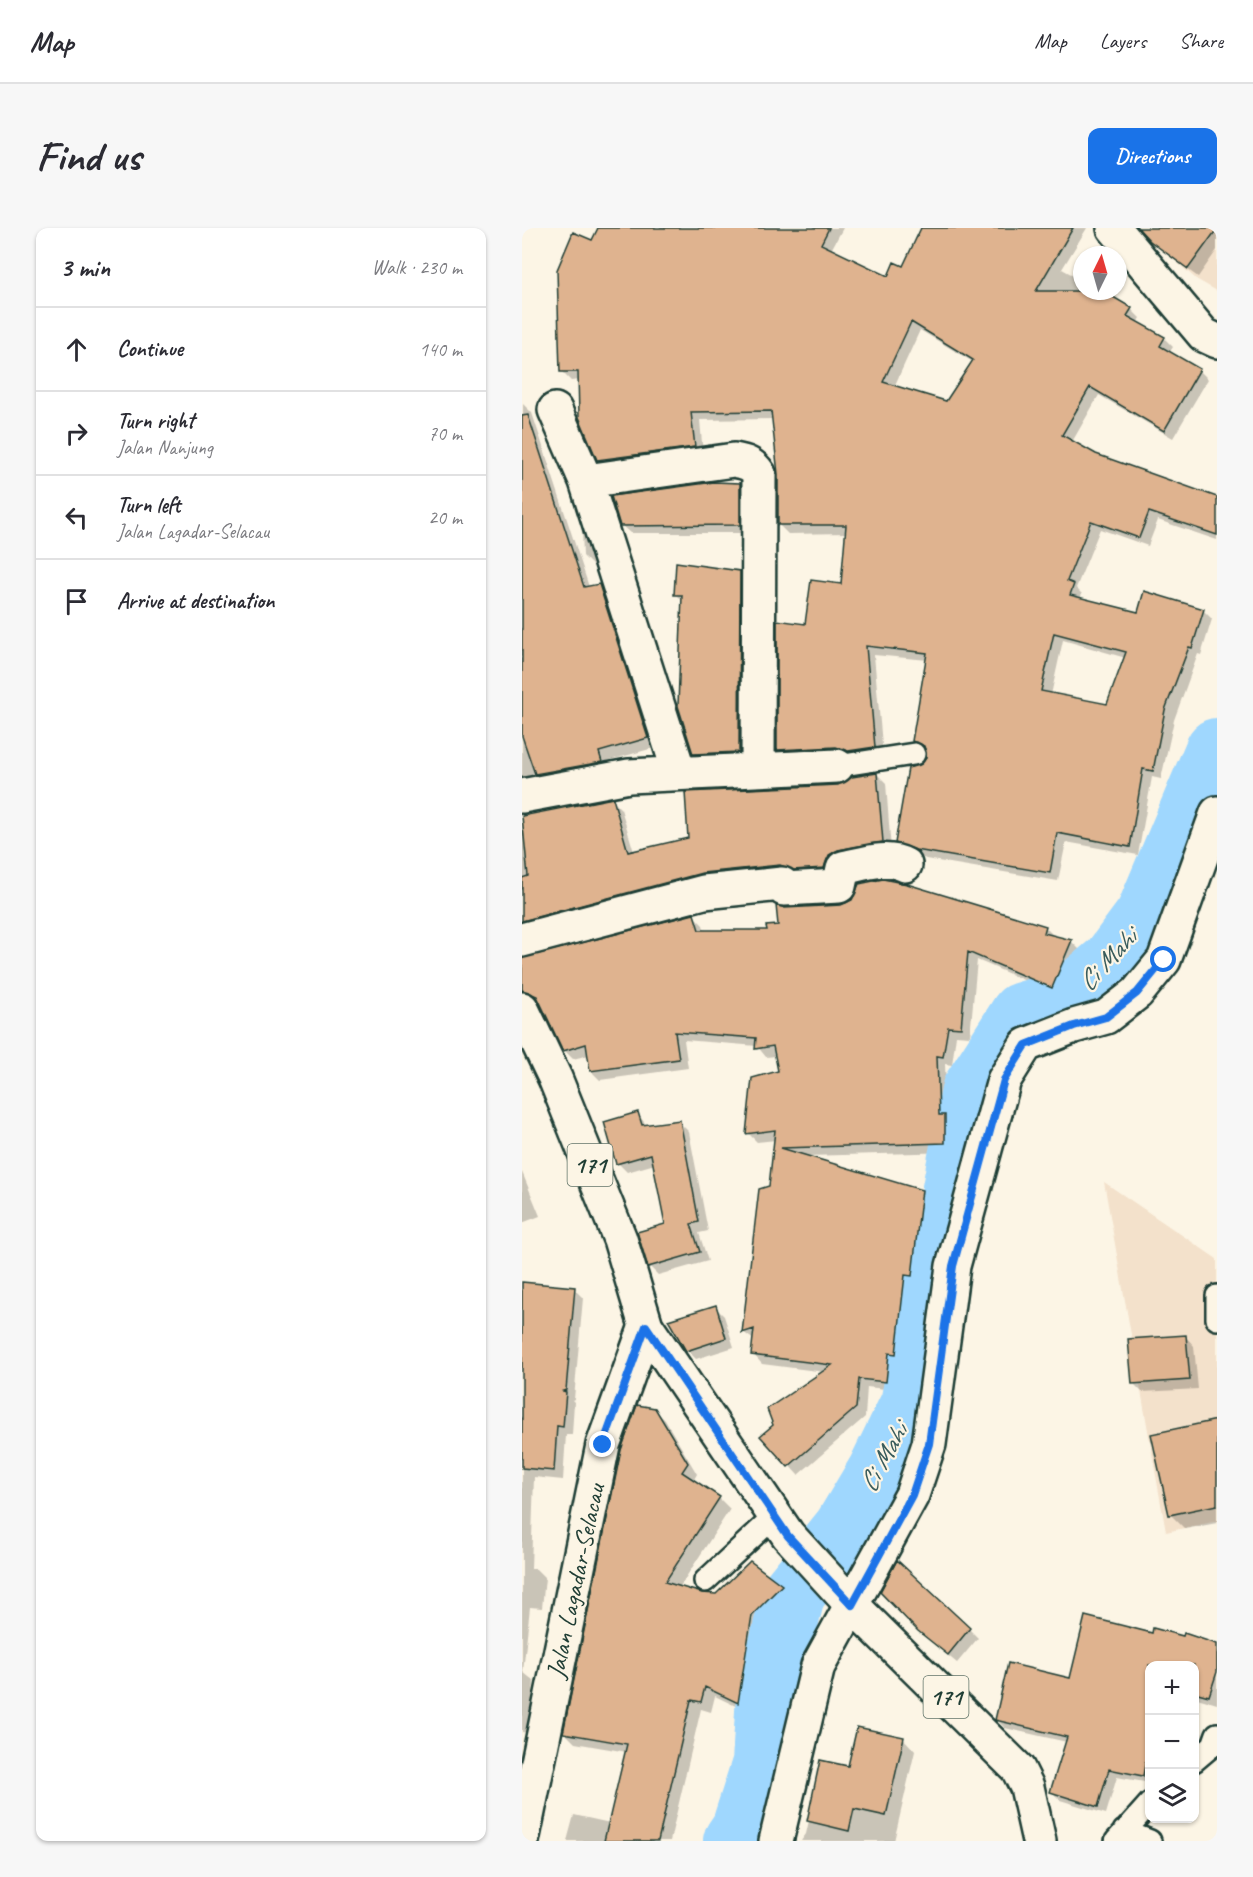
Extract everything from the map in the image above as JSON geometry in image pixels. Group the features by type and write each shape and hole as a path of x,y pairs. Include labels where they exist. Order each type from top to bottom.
{"street":[{"path":"1114,228 1210,338"},
{"path":"555,410 586,481 679,772"},
{"path":"586,481 734,460 750,464 759,474 758,769"},
{"path":"522,796 629,776 837,766"},
{"path":"776,1841 812,1683 825,1649 852,1605 912,1495 929,1444 953,1266 1004,1080 1026,1045 1074,1026 1106,1017 1137,993 1164,960 1217,813"},
{"path":"522,940 704,892 782,884 784,889 838,886 843,868 885,860 897,861 905,865"},
{"name":"171","path":"522,1009 555,1078 620,1239 646,1326 782,1526 820,1572 1018,1769 1027,1787 1039,1841"},
{"name":"Jalan Lagadar-Selacau","path":"522,1841 532,1740 603,1445 646,1326"}],"lane":[{"path":"837,766 914,754"},
{"path":"1217,1296 1217,1319"},
{"path":"705,1581 782,1526"},
{"path":"1199,1757 1213,1745 1217,1734"},
{"path":"1120,1836 1145,1808"},
{"path":"1120,1836 1150,1841"}],"shaded area":[{"path":"1138,228 1217,228 1217,291 1196,279"},
{"path":"1104,1182 1217,1259 1217,1521 1166,1532"}],"building":[{"path":"598,228 829,228 821,244 888,276 894,262 903,266 921,228 1073,228 1036,291 1073,291 1073,300 1118,300 1132,308 1127,316 1165,337 1160,346 1200,369 1164,431 1090,387 1062,435 1096,454 1217,497 1217,535 1149,512 1139,538 1091,521 1067,581 1074,584 1070,595 1138,612 1144,591 1204,609 1192,648 1189,647 1165,710 1153,771 1143,769 1130,847 1057,833 1050,873 916,850 895,843 908,768 921,764 926,758 924,746 912,741 927,653 866,646 875,747 848,751 836,747 777,750 777,620 805,624 811,580 841,584 846,525 778,525 778,474 771,411 691,412 695,447 597,460 579,417 578,372 560,372 557,270 573,232 592,240","holes":["911,322 973,360 946,401 883,382","1054,633 1126,652 1107,704 1041,691"]},
{"path":"1138,228 1217,229 1188,269 1150,241"},
{"path":"528,415 584,587 599,584 648,738 599,752 602,762 535,774 522,736 522,416"},
{"path":"714,482 740,483 740,525 620,526 611,496"},
{"path":"676,562 740,571 739,752 693,754 678,706 682,595 674,595"},
{"path":"877,773 883,842 838,850 829,855 824,868 793,870 780,865 702,873 522,921 522,878 528,876 522,816 613,798 628,852 688,838 685,792 838,785 852,777"},
{"path":"883,879 907,884 1046,926 1044,933 1072,940 1052,988 968,952 961,1028 948,1027 943,1057 937,1056 939,1115 945,1115 945,1143 781,1148 922,1190 912,1276 905,1275 896,1354 889,1353 886,1382 859,1379 856,1408 788,1467 760,1436 773,1425 767,1409 832,1365 751,1355 754,1329 742,1333 759,1189 769,1186 775,1130 746,1134 752,1078 778,1071 773,1046 755,1049 756,1038 675,1032 679,1059 590,1071 586,1044 563,1051 537,996 522,990 522,958 694,914 699,930 767,930 766,926 778,925 776,905 785,908 841,905 852,900 859,884"},
{"path":"638,1112 642,1125 680,1120 699,1222 691,1224 700,1252 648,1267 637,1232 665,1224 651,1154 616,1164 604,1122"},
{"path":"522,1282 575,1287 566,1390 563,1391 566,1392 563,1427 557,1426 554,1471 522,1468"},
{"path":"716,1305 726,1338 686,1351 668,1320"},
{"path":"1186,1335 1190,1380 1132,1384 1128,1339"},
{"path":"637,1405 655,1408 688,1463 682,1472 720,1497 665,1582 702,1593 716,1594 750,1561 782,1585 752,1615 738,1703 705,1687 701,1702 691,1700 658,1841 604,1841 627,1744 563,1733 621,1450"},
{"path":"1217,1420 1217,1505 1169,1515 1151,1434"},
{"path":"897,1560 970,1628 948,1655 918,1631 880,1592"},
{"path":"1085,1616 1152,1633 1153,1628 1183,1636 1184,1633 1217,1644 1217,1672 1209,1696 1199,1693 1199,1661 1145,1661 1145,1765 1143,1776 1109,1769 1098,1807 1050,1792 1067,1737 995,1720 1008,1663 1070,1678"},
{"path":"857,1727 904,1737 886,1816 854,1809 849,1831 807,1821 820,1760 848,1766"}],"waterway":[{"name":"Ci Mahi","path":"735,1841 743,1829 764,1763 768,1695 794,1592 845,1529 879,1472 912,1404 973,1091 1022,1014 1068,1000 1112,963 1147,916 1217,750"}],"route":[{"path":"603,1445 646,1326 788,1536 852,1605 912,1495 929,1444 953,1266 1004,1080 1026,1045 1074,1026 1106,1017 1137,993 1164,960"}]}
